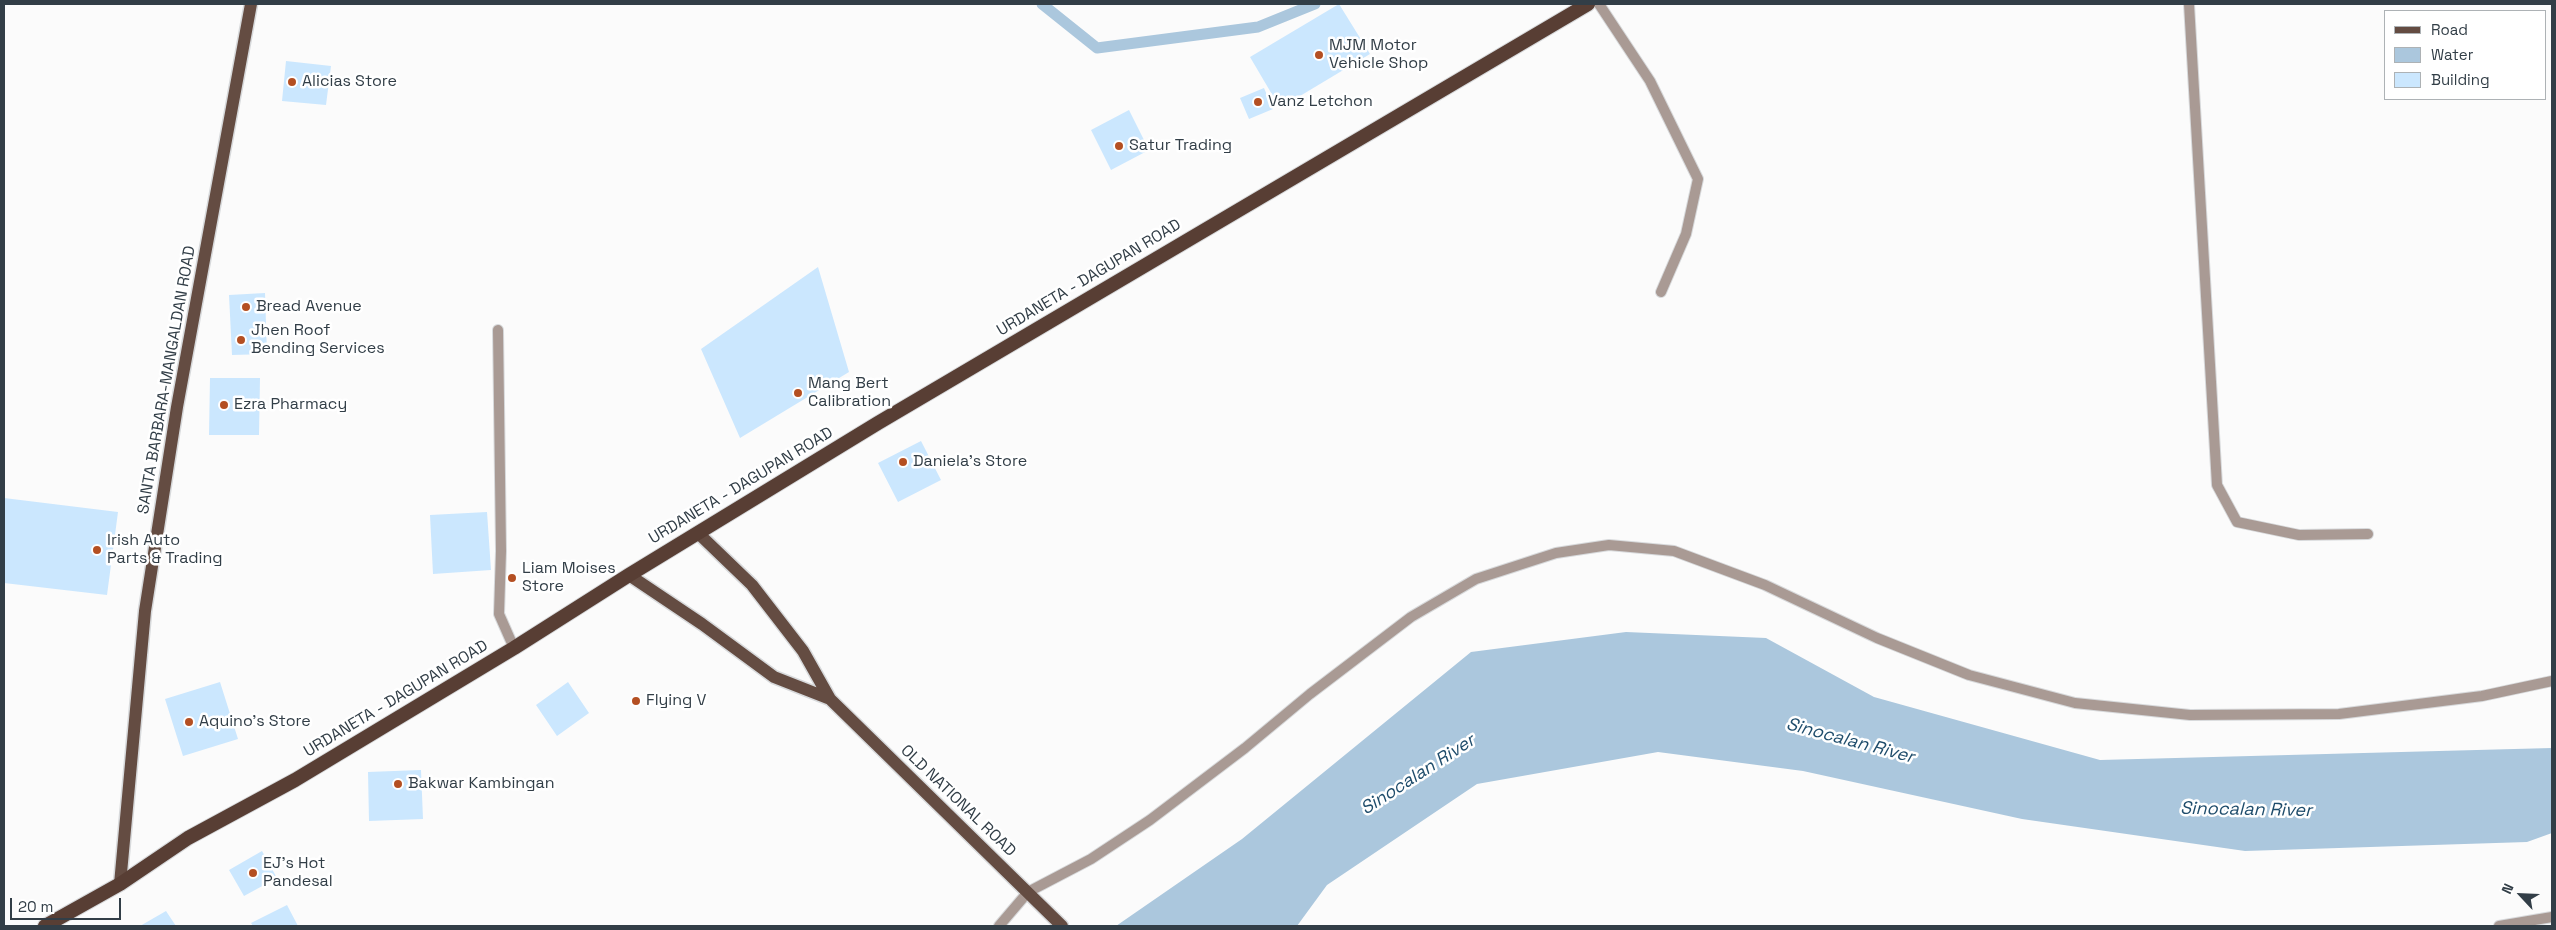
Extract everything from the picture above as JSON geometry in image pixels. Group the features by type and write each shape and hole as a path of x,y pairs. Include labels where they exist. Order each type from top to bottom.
{"highway":[{"name":"URDANETA - DAGUPAN ROAD","path":"45,926 120,884 188,838 295,780 514,648 629,575 887,418 1588,4"}],"main road":[{"name":"SANTA BARBARA-MANGALDAN ROAD","path":"120,884 145,611 178,407 251,4"},
{"name":"OLD NATIONAL ROAD","path":"698,533 752,585 803,650 830,699 1062,926"},
{"name":"OLD NATIONAL ROAD","path":"629,575 702,624 774,677 830,699"}],"street":[{"path":"1599,4 1650,81 1698,179 1686,234 1661,292"},
{"path":"2189,4 2217,484 2237,522 2299,535 2368,534"},
{"path":"498,330 501,551 498,614 514,648"},
{"path":"999,926 1028,892 1091,859 1150,820 1411,617 1476,579 1556,553 1609,545 1674,551 1765,585 1877,638 1969,675 2075,703 2190,715 2340,714 2482,696 2552,681"},
{"path":"2499,926 2552,917"}],"water":[{"name":"Sinocalan River","path":"1626,632 1766,638 1874,697 2100,760 2552,748 2552,833 2527,842 2245,851 2022,819 1803,771 1658,752 1477,784 1327,885 1297,926 1116,926 1242,839 1471,652"}],"building":[{"path":"1339,4 1370,54 1280,108 1250,57"},
{"path":"286,61 331,66 326,105 282,101"},
{"path":"1264,88 1273,109 1249,119 1240,98"},
{"path":"1129,110 1149,150 1111,170 1091,130"},
{"path":"818,267 849,372 740,438 701,349"},
{"path":"265,293 267,354 232,355 229,295"},
{"path":"210,378 260,378 259,435 209,435"},
{"path":"921,441 941,480 898,502 878,463"},
{"path":"4,498 118,512 107,595 4,583"},
{"path":"487,512 491,570 433,574 430,515"},
{"path":"220,682 238,739 183,756 165,699"},
{"path":"568,682 589,713 557,736 536,705"},
{"path":"421,770 423,819 369,821 368,772"},
{"path":"262,851 277,878 244,896 229,870"},
{"path":"287,905 298,926 253,926 251,923"},
{"path":"166,911 176,926 140,926"}],"waterway":[{"path":"1042,4 1097,48 1258,27 1315,4"}],"place":[{"name":"MJM Motor Vehicle Shop","path":"1319,55"},
{"name":"Alicias Store","path":"292,82"},
{"name":"Vanz Letchon","path":"1258,102"},
{"name":"Satur Trading","path":"1119,146"},
{"name":"Bread Avenue","path":"246,307"},
{"name":"Jhen Roof Bending Services","path":"241,340"},
{"name":"Mang Bert Calibration","path":"798,393"},
{"name":"Ezra Pharmacy","path":"224,405"},
{"name":"Daniela's Store","path":"903,462"},
{"name":"Irish Auto Parts & Trading","path":"97,550"},
{"name":"Liam Moises Store","path":"512,578"},
{"name":"Flying V","path":"636,701"},
{"name":"Aquino's Store","path":"189,722"},
{"name":"Bakwar Kambingan","path":"398,784"},
{"name":"EJ's Hot Pandesal","path":"253,873"}]}
